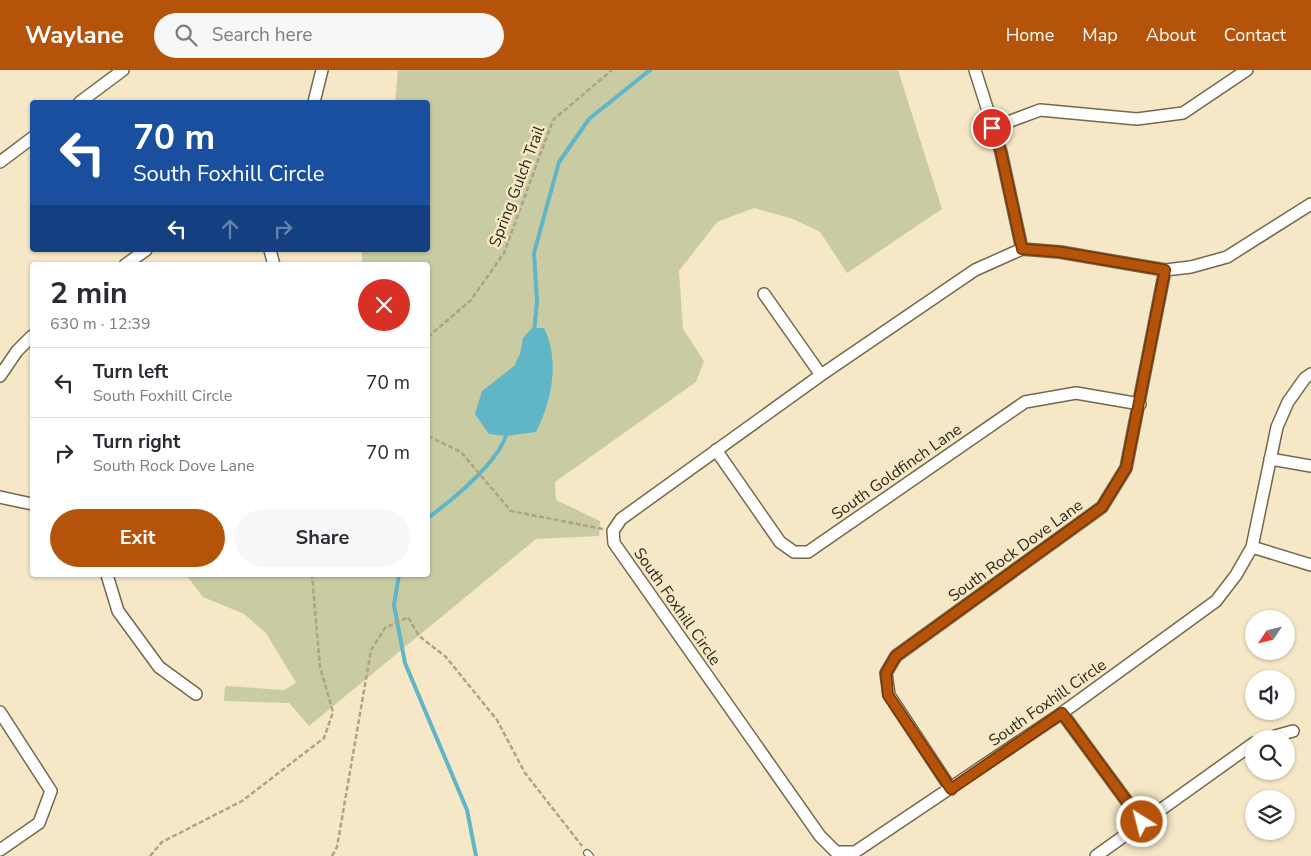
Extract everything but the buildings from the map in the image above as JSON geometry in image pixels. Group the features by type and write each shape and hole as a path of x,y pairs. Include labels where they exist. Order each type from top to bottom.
{"street":[{"path":"83,100 124,70"},
{"path":"314,100 322,70"},
{"path":"975,70 1001,152 1022,249"},
{"path":"992,128 1040,110 1137,119 1183,113 1247,70"},
{"path":"2,156 30,139"},
{"path":"613,531 622,519 716,450 821,375 975,270 1022,249 1060,252 1165,270 1191,267 1227,257 1311,204"},
{"path":"129,262 143,252"},
{"name":"South Rock Dove Lane","path":"951,789 888,695 886,673 896,656 1102,507 1126,468 1165,270"},
{"path":"764,294 821,375"},
{"path":"0,376 17,351 30,338"},
{"name":"South Foxhill Circle","path":"613,531 614,542 820,836 836,852 855,852 1062,713 1216,601 1236,575 1252,547 1277,426 1288,402 1305,378 1311,374"},
{"name":"South Goldfinch Lane","path":"716,450 780,542 794,552 808,552 1025,402 1076,393 1140,404"},
{"path":"1270,459 1311,466"},
{"path":"0,497 30,504"},
{"path":"1252,547 1311,565"},
{"path":"107,577 118,611 159,667 196,694"},
{"path":"0,712 51,791 39,823 0,850"},
{"path":"1062,713 1142,822"},
{"path":"1096,856 1245,749"}],"path":[{"name":"Spring Gulch Trail","path":"430,335 471,300 504,253 553,120 612,70"},
{"path":"430,437 461,452 511,511 613,531"},
{"path":"150,856 162,842 242,801 324,738 333,712 320,667 312,577"},
{"path":"332,856 337,847 371,650 385,628 408,617 419,636 446,657 497,720 525,774 589,854"}],"green space":[{"path":"398,70 898,70 942,209 847,273 820,232 793,219 754,208 717,222 679,271 683,329 704,361 696,382 555,482 556,500 600,521 599,536 536,539 309,726 289,703 224,701 225,686 284,690 296,683 266,633 244,614 203,597 188,577 430,577 430,262 362,262 362,252 430,252 430,100 395,100"}],"water":[{"path":"532,328 544,328 552,353 553,367 550,394 542,420 536,432 506,436 489,434 475,414 482,391 514,366 520,354 523,338"}],"waterway":[{"path":"534,333 537,301 534,253 559,162 589,119 650,70"},
{"path":"430,516 473,480 502,445 507,433"},
{"path":"399,577 394,605 405,663 467,810 476,856"}],"route":[{"path":"992,128 1001,152 1022,249 1060,252 1165,270 1126,468 1102,507 896,656 886,673 888,695 951,789 1062,713 1142,822"}]}
